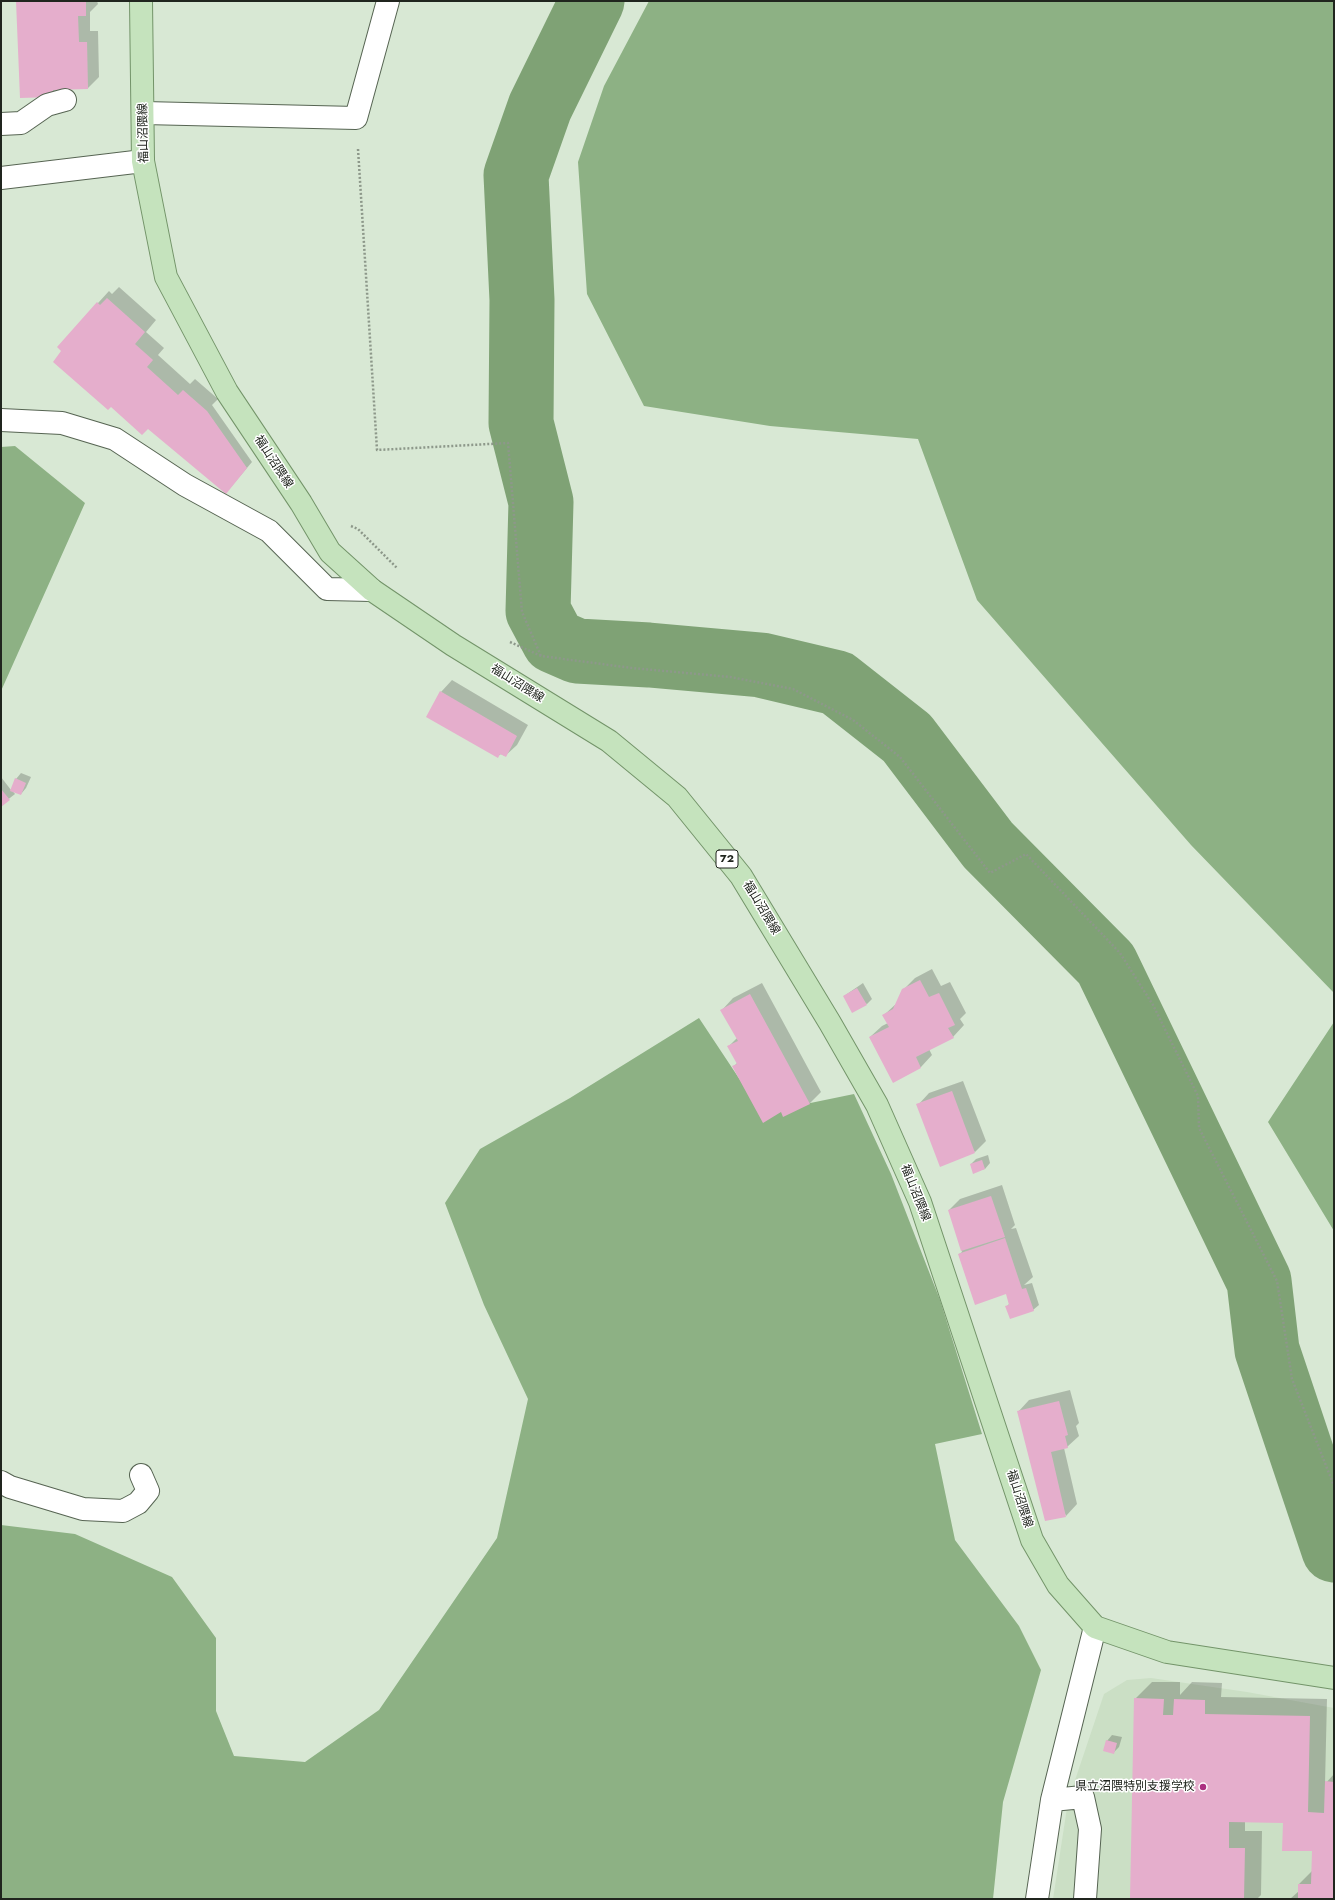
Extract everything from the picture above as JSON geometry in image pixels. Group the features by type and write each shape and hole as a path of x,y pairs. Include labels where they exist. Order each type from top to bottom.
{"main road":[{"name":"福山沼隈線","path":"141,1 144,113 143,161 166,277 227,392 301,503 330,552 372,590 453,645 609,741 677,797 741,876 830,1023 877,1105 920,1202 1032,1540 1058,1585 1095,1628"},
{"path":"1095,1628 1167,1652 1334,1678"}],"street":[{"path":"144,113 356,118 388,1"},
{"path":"1,124 21,123 47,105 65,100"},
{"path":"1,178 143,161"},
{"path":"1,420 62,422 115,439 185,485 269,531 326,588 372,590"},
{"path":"1,1482 10,1487 83,1509 123,1511 138,1503 148,1491 141,1475"},
{"path":"1036,1899 1052,1800 1095,1628"},
{"path":"1052,1800 1083,1797 1090,1829 1085,1899"}],"path":[{"path":"356,118 377,450 508,443 522,612 541,656"},
{"path":"344,523 358,529 400,571"},
{"path":"503,639 541,656 632,668 730,677 793,689 853,720 900,757 990,873 1026,854 1120,953 1153,1005 1198,1096 1199,1128 1277,1281 1292,1379 1334,1486"}],"shaded area":[{"name":"県立沼隈特別支援学校","path":"1151,1678 1247,1692 1334,1708 1334,1899 1053,1899 1068,1801 1104,1694 1127,1680"}],"green space":[{"path":"649,1 1334,1 1334,993 1191,845 977,600 918,439 770,426 644,406 587,294 578,162 604,86"},
{"path":"15,446 85,503 1,691 1,447"},
{"path":"699,1018 762,1113 854,1094 891,1174 940,1300 982,1434 935,1444 955,1540 1019,1626 1041,1670 1003,1802 993,1899 1,1899 1,1525 75,1534 172,1577 216,1638 216,1711 234,1756 305,1762 379,1710 497,1538 528,1399 484,1305 445,1203 480,1149 570,1098"},
{"path":"1334,1022 1334,1231 1268,1122"}],"building":[{"path":"16,1 86,1 86,16 78,16 79,42 87,42 88,89 53,90 54,97 20,98"},
{"path":"107,298 145,332 135,344 153,360 147,367 178,395 183,390 207,411 247,468 226,494 148,429 142,435 111,407 108,410 53,362 61,351 57,347 97,302 100,305"},
{"path":"440,691 517,736 506,757 500,754 498,758 426,717"},
{"path":"15,778 26,783 21,795 10,791"},
{"path":"1,789 10,800 1,807"},
{"path":"920,980 929,997 939,993 955,1025 948,1028 954,1038 916,1057 921,1068 893,1083 869,1037 889,1027 882,1015 893,1009 902,989"},
{"path":"857,988 867,1005 852,1013 843,996"},
{"path":"750,994 810,1104 783,1117 781,1112 763,1123 732,1066 737,1064 727,1046 738,1041 720,1010"},
{"path":"952,1091 975,1153 940,1167 916,1104"},
{"path":"982,1160 985,1169 973,1174 970,1164"},
{"path":"991,1196 1005,1237 961,1251 948,1210"},
{"path":"1005,1238 1022,1289 1026,1288 1034,1311 1010,1319 1005,1306 1009,1305 1006,1294 975,1305 958,1254"},
{"path":"1059,1401 1068,1435 1065,1436 1068,1448 1051,1452 1066,1517 1045,1521 1017,1411"},
{"path":"1134,1698 1164,1699 1163,1715 1173,1715 1174,1699 1205,1700 1205,1714 1310,1716 1308,1812 1324,1813 1325,1781 1334,1782 1334,1899 1298,1899 1298,1884 1311,1884 1312,1851 1282,1851 1283,1823 1229,1822 1229,1848 1245,1848 1244,1899 1130,1899"},
{"path":"1106,1740 1117,1743 1114,1754 1103,1751"}],"waterway":[{"path":"592,1 540,107 516,175 522,300 521,423 541,502 538,611 554,641 577,651 649,655 761,665 837,683 907,738 988,845 1106,964 1259,1281 1267,1350 1334,1550"}],"place":[{"name":"県立沼隈特別支援学校","path":"1203,1787"}]}
